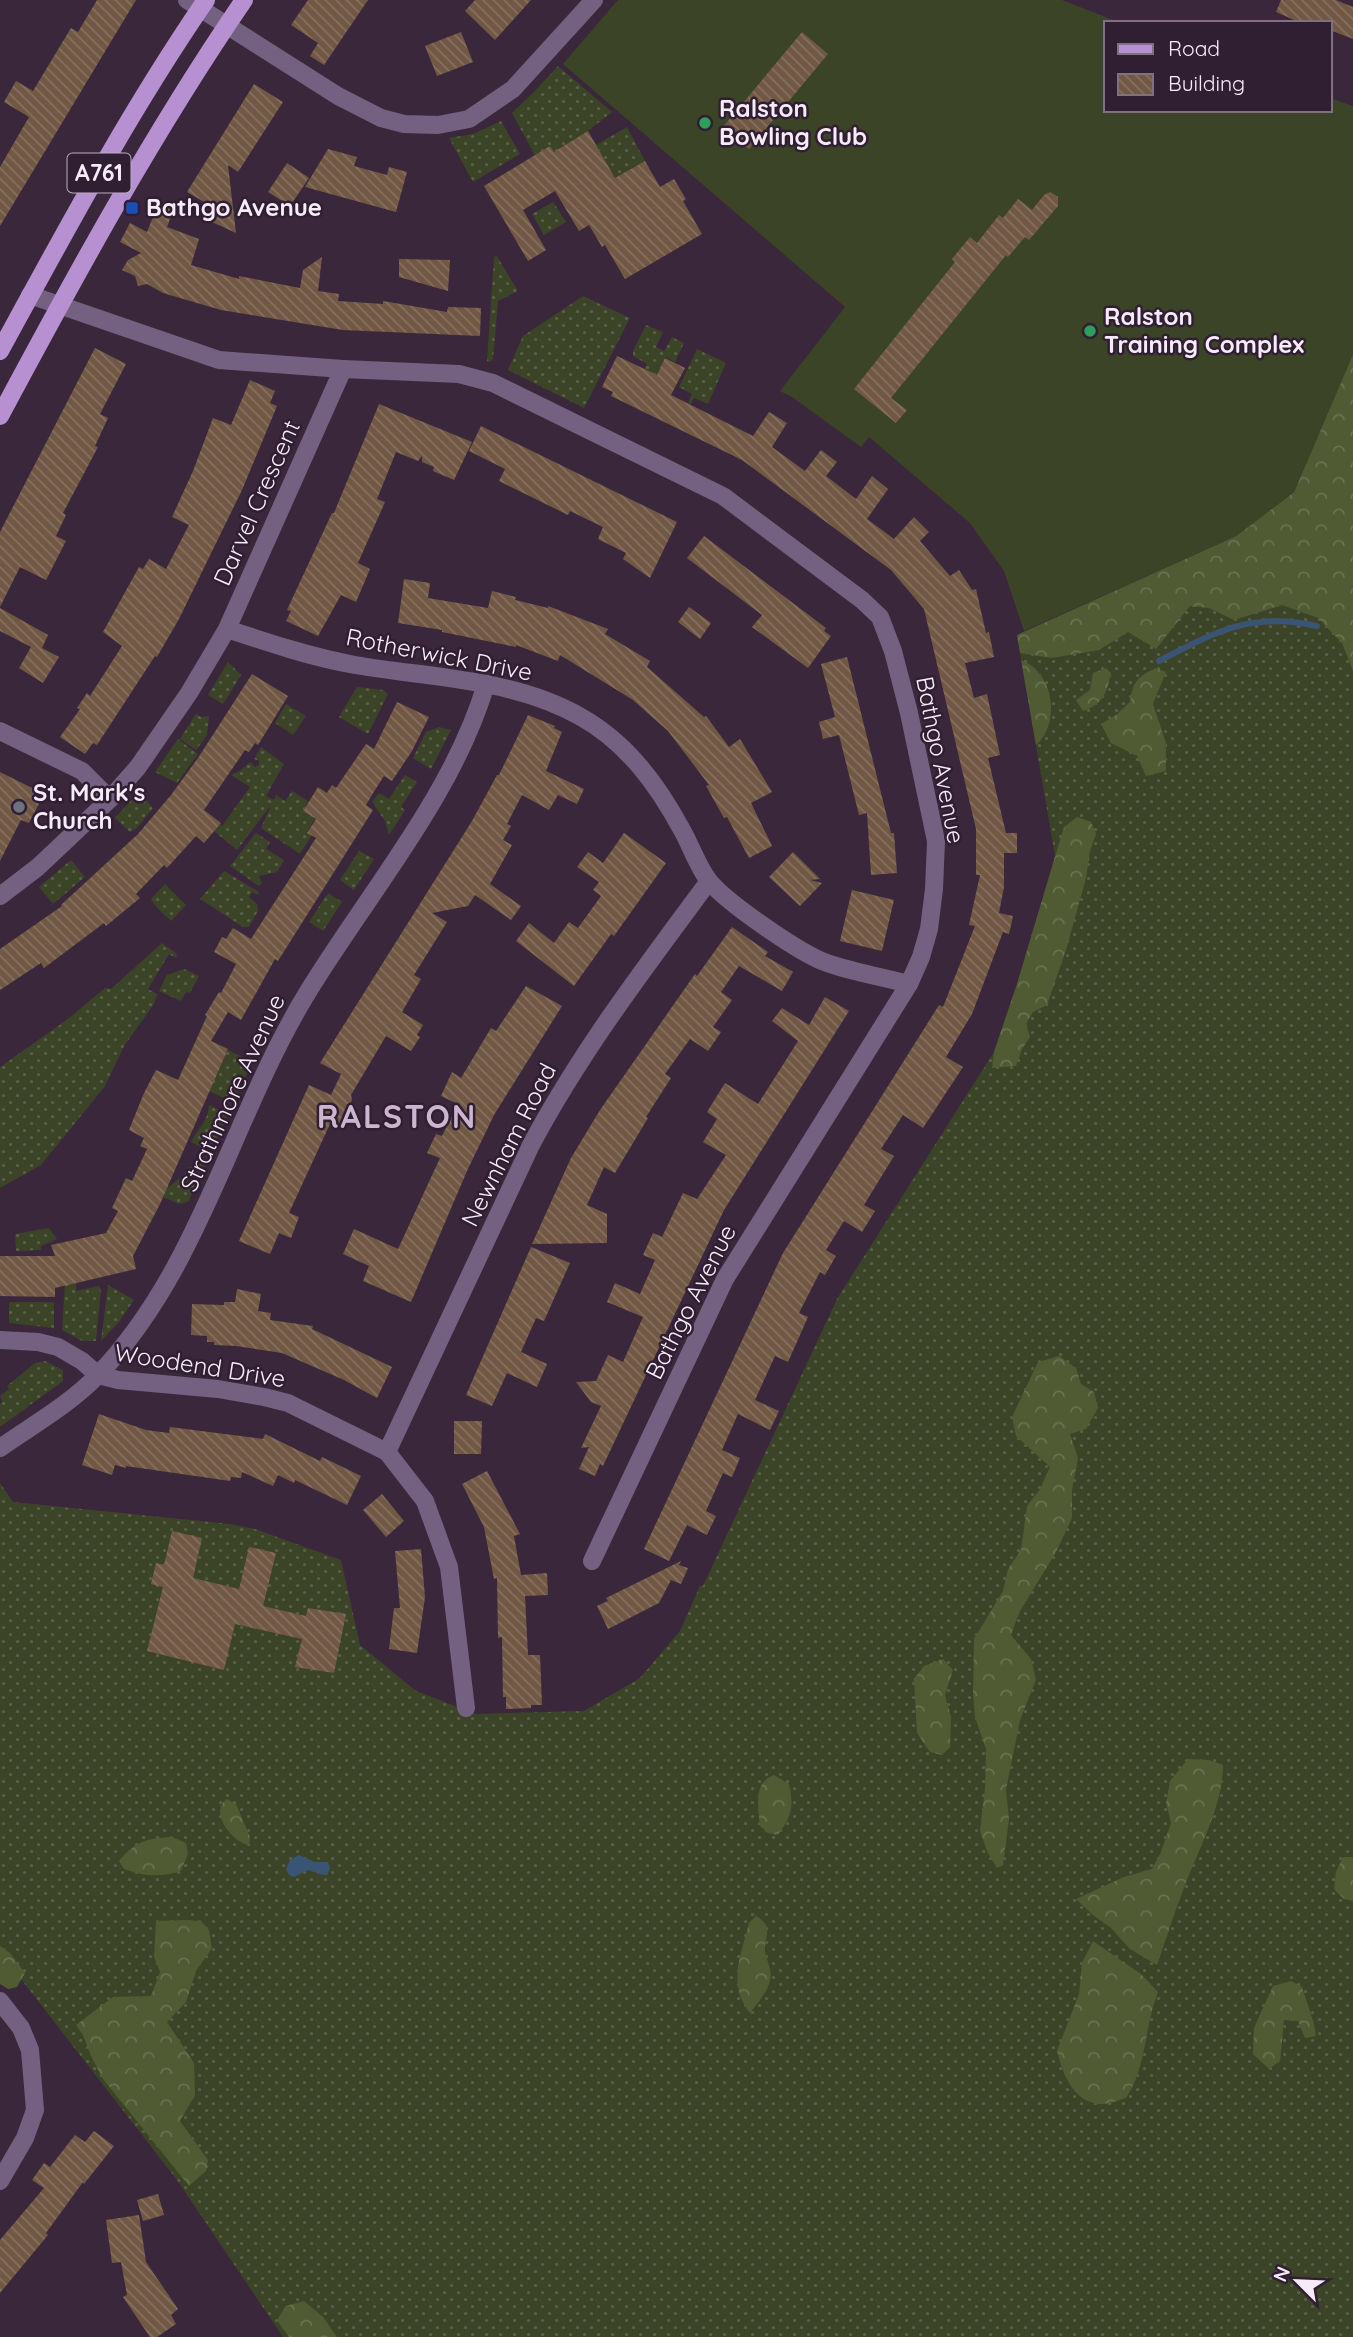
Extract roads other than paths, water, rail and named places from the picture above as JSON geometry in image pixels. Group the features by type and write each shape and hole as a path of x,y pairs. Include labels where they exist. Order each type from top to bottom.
{"main road":[{"name":"A761","path":"0,416 59,305 156,138 244,0"},
{"name":"A761","path":"0,351 197,3"},
{"path":"130,120 156,138"}],"street":[{"path":"197,3 227,26 338,96 381,118 404,124 438,125 469,118 513,89 594,0"},
{"path":"30,295 219,360 343,369"},
{"name":"Darvel Crescent","path":"0,896 46,860 110,799 131,775 189,693 227,629 343,369"},
{"name":"Bathgo Avenue","path":"343,369 459,374 493,383 723,496 854,593 880,617 893,651 936,841 929,929 909,984 725,1279 592,1561"},
{"name":"Rotherwick Drive","path":"227,629 353,664 486,684 550,702 582,717 637,762 659,790 709,881 750,916 824,962 909,984"},
{"name":"Strathmore Avenue","path":"0,1448 74,1397 98,1375 137,1327 200,1221 278,1045 305,996 395,860 453,765 470,732 486,684"},
{"path":"0,731 82,771 110,799"},
{"name":"Newnham Road","path":"387,1452 550,1110 577,1065 709,881"},
{"path":"0,1340 38,1342 58,1347 82,1361 98,1375"},
{"name":"Woodend Drive","path":"98,1375 118,1380 264,1396 288,1403 387,1452 425,1502 449,1567 466,1708"},
{"path":"0,2001 21,2028 30,2050 35,2110 25,2138 0,2181"}],"water":[{"path":"299,1855 315,1862 328,1862 330,1868 327,1875 308,1870 294,1877 289,1875 286,1869 290,1860"}],"waterway":[{"path":"1159,661 1198,641 1234,627 1272,621 1317,626"}],"place":[{"name":"Ralston Bowling Club","path":"705,123"},
{"name":"Bathgo Avenue","path":"132,208"},
{"name":"Ralston Training Complex","path":"1090,331"},
{"name":"St. Mark's Church","path":"19,807"}],"district":[{"name":"RALSTON","path":"397,1117"}]}
